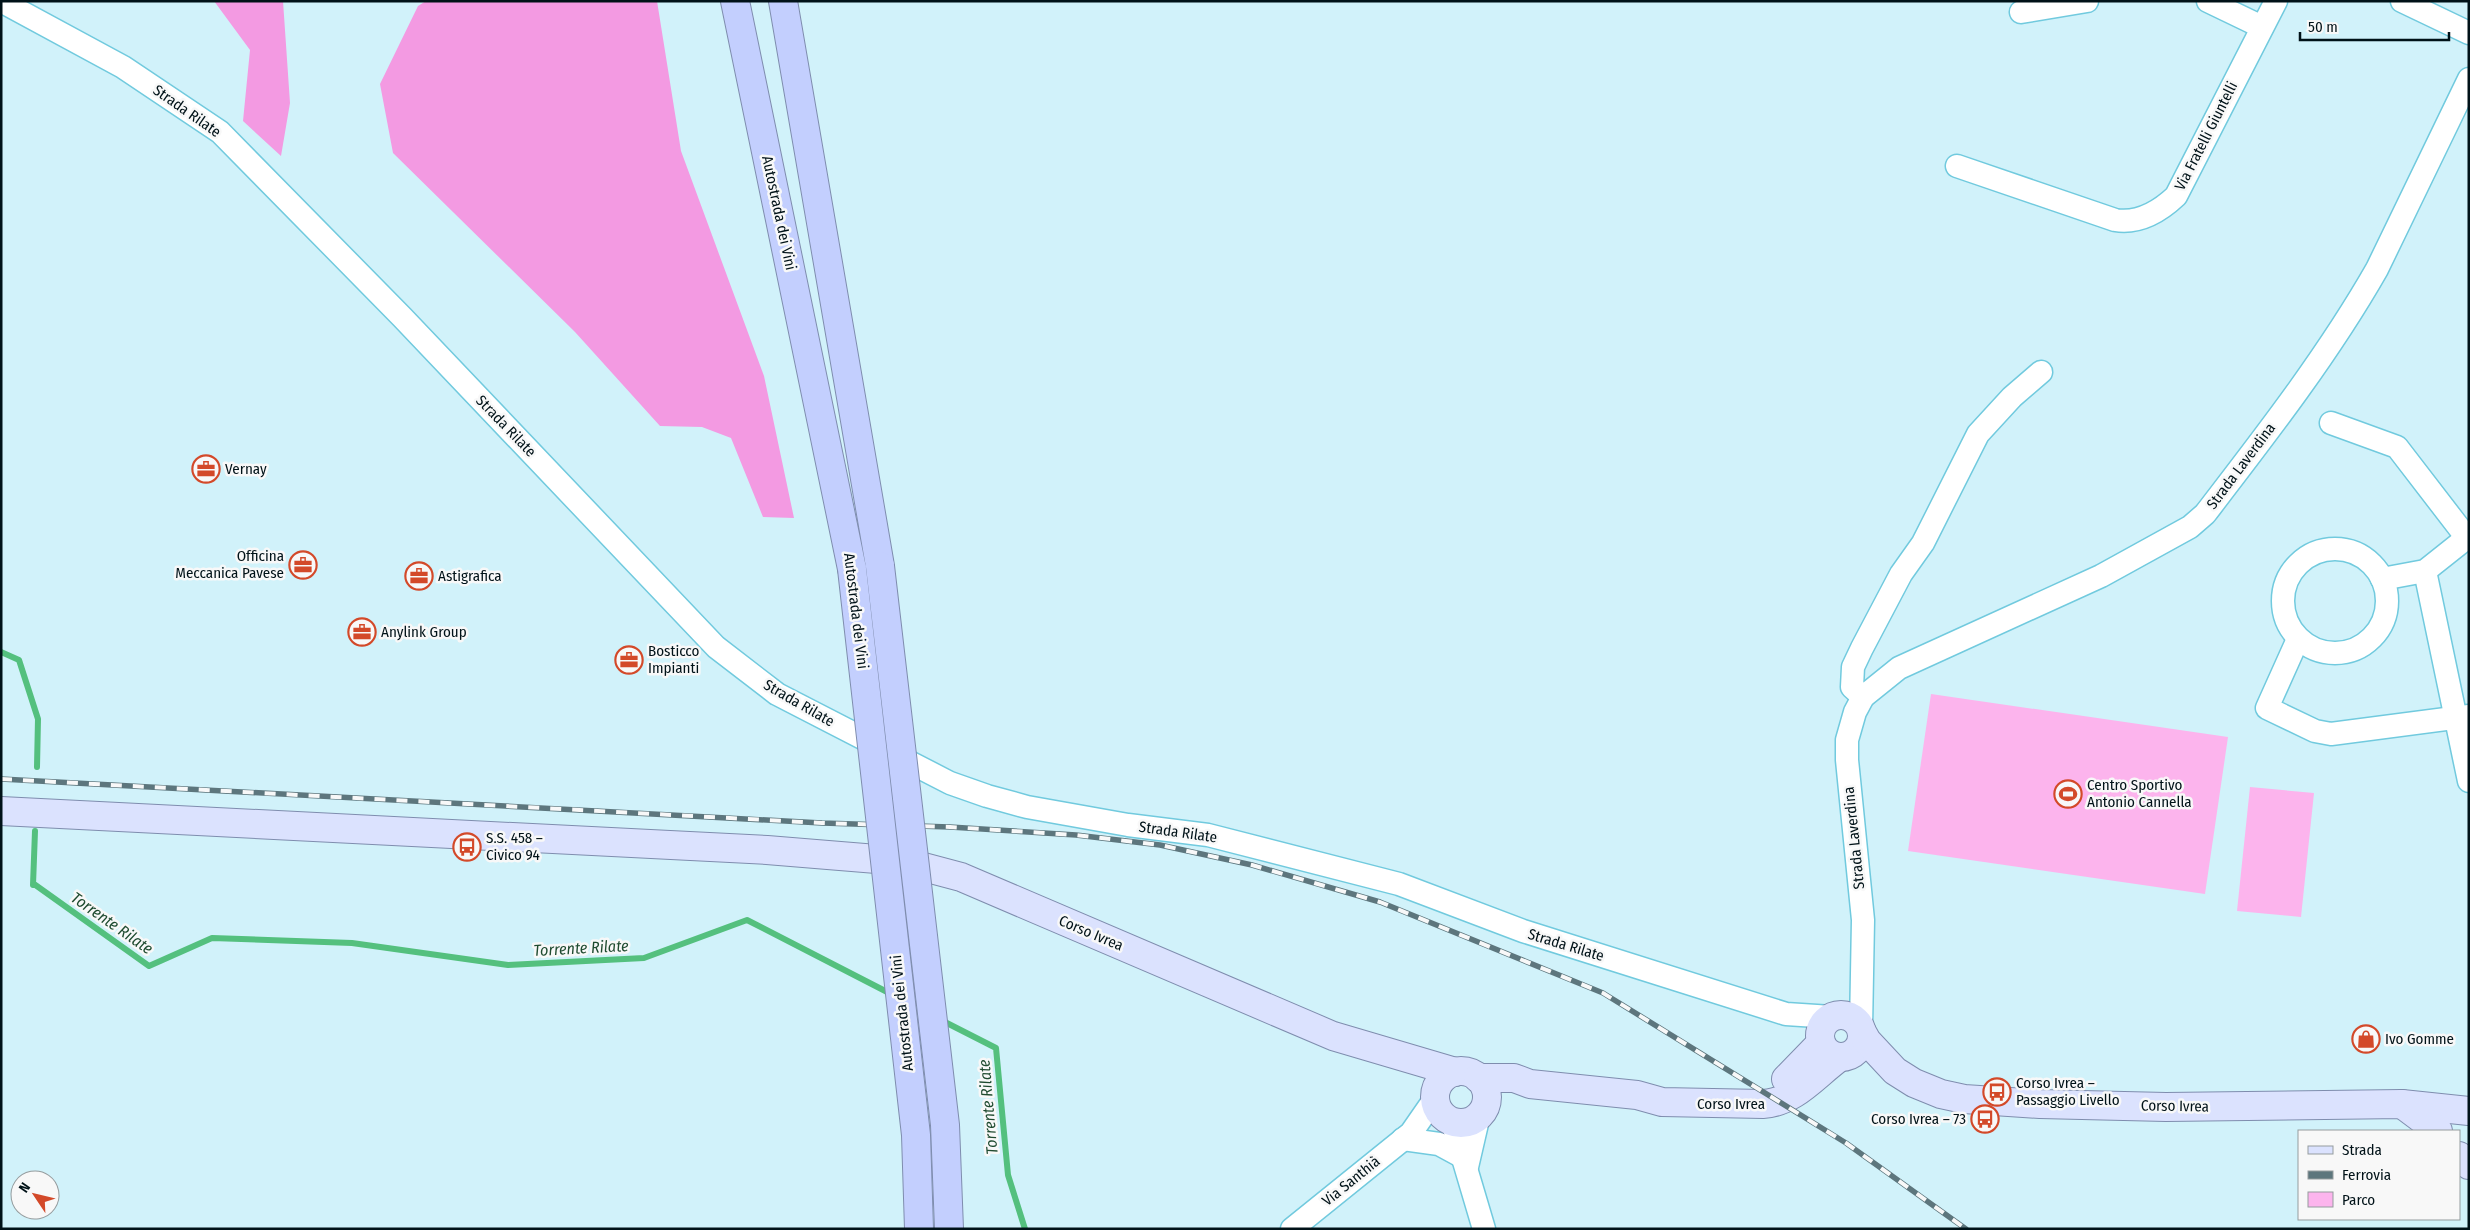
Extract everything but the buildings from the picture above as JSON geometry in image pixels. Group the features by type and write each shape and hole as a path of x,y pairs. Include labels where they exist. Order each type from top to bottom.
{"highway":[{"name":"Autostrada dei Vini","path":"735,1 852,569 916,1135 919,1229"},
{"name":"Autostrada dei Vini","path":"784,1 880,566 945,1125 949,1229"}],"main road":[{"name":"Corso Ivrea","path":"1,811 767,850 901,861 961,877 1334,1036 1405,1059 1451,1096 1469,1122 1496,1096 1530,1084"},
{"name":"Corso Ivrea","path":"1451,1096 1514,1078 1530,1084 1638,1095 1662,1102 1688,1104 1775,1104 1798,1092 1841,1036 1867,1042 1895,1071 1914,1083 1940,1094 1973,1099 2166,1107 2402,1104 2469,1111"},
{"path":"1451,1096 1486,1090 1482,1110"},
{"path":"2402,1104 2437,1130"},
{"name":"Corso Ivrea","path":"2456,1130 2462,1117 2469,1111"}],"street":[{"name":"Strada Rilate","path":"1,1 123,68 220,132 402,316 716,647 777,694 950,783 987,796 1027,808 1128,825 1208,835 1399,884 1523,931 1786,1014 1841,1036"},
{"path":"2021,12 2087,1"},
{"path":"2208,1 2262,27"},
{"name":"Via Fratelli Giuntelli","path":"1957,166 2115,220 2131,221 2150,216 2163,208 2176,196 2276,1"},
{"path":"2402,1 2469,33"},
{"name":"Strada Laverdina","path":"1841,1036 1862,983 1863,920 1847,760 1847,740 1855,712 1863,697 1899,668 2100,576 2190,526 2205,514 2360,299 2377,269 2469,79"},
{"path":"1863,697 1852,687 1853,667 1901,574 1923,543 1978,434 2012,397 2041,372"},
{"path":"2331,423 2397,448 2468,537 2424,571 2382,579"},
{"path":"2338,549 2354,552 2367,560 2382,579 2387,594 2386,610 2381,626 2372,638 2358,648 2343,653 2327,653 2312,648 2298,639 2288,623 2283,608 2283,593 2288,578 2297,565 2309,556 2323,550 2338,549"},
{"path":"2424,571 2462,717 2469,781"},
{"path":"2298,639 2267,708 2315,731 2331,734 2462,717"},
{"path":"1451,1096 1465,1162 1484,1229"},
{"name":"Via Santhià","path":"1292,1229 1407,1136 1451,1096"},
{"path":"1465,1162 1482,1110"},
{"path":"1407,1136 1439,1144 1465,1162"}],"green space":[{"name":"Centro Sportivo Antonio Cannella","path":"1931,694 2228,737 2205,894 1908,851"},
{"path":"2250,787 2314,793 2301,917 2237,911"}],"shaded area":[{"path":"214,1 283,1 290,103 281,156 243,121 250,50"},
{"path":"426,1 657,1 681,151 764,376 794,518 763,517 731,438 702,427 660,426 575,332 393,153 380,84 418,6"}],"waterway":[{"name":"Torrente Rilate","path":"1,652 19,660 38,719 37,767"},
{"name":"Torrente Rilate","path":"35,831 33,885 149,966 212,938 352,943 508,965 644,958 747,920 893,995"},
{"name":"Torrente Rilate","path":"939,1019 996,1048 1008,1175 1025,1229"}],"railway":[{"path":"1,779 1076,835 1160,845 1252,865 1380,902 1603,993 1846,1143 1966,1229"}],"place":[{"name":"Vernay","path":"206,469"},
{"name":"Officina Meccanica Pavese","path":"303,565"},
{"name":"Astigrafica","path":"419,576"},
{"name":"Anylink Group","path":"362,632"},
{"name":"Bosticco Impianti","path":"629,660"},
{"name":"Centro Sportivo Antonio Cannella","path":"2068,794"},
{"name":"S.S. 458 – Civico 94","path":"467,847"},
{"name":"Ivo Gomme","path":"2366,1039"},
{"name":"Corso Ivrea – Passaggio Livello","path":"1997,1092"},
{"name":"Corso Ivrea – 73","path":"1985,1119"}]}
